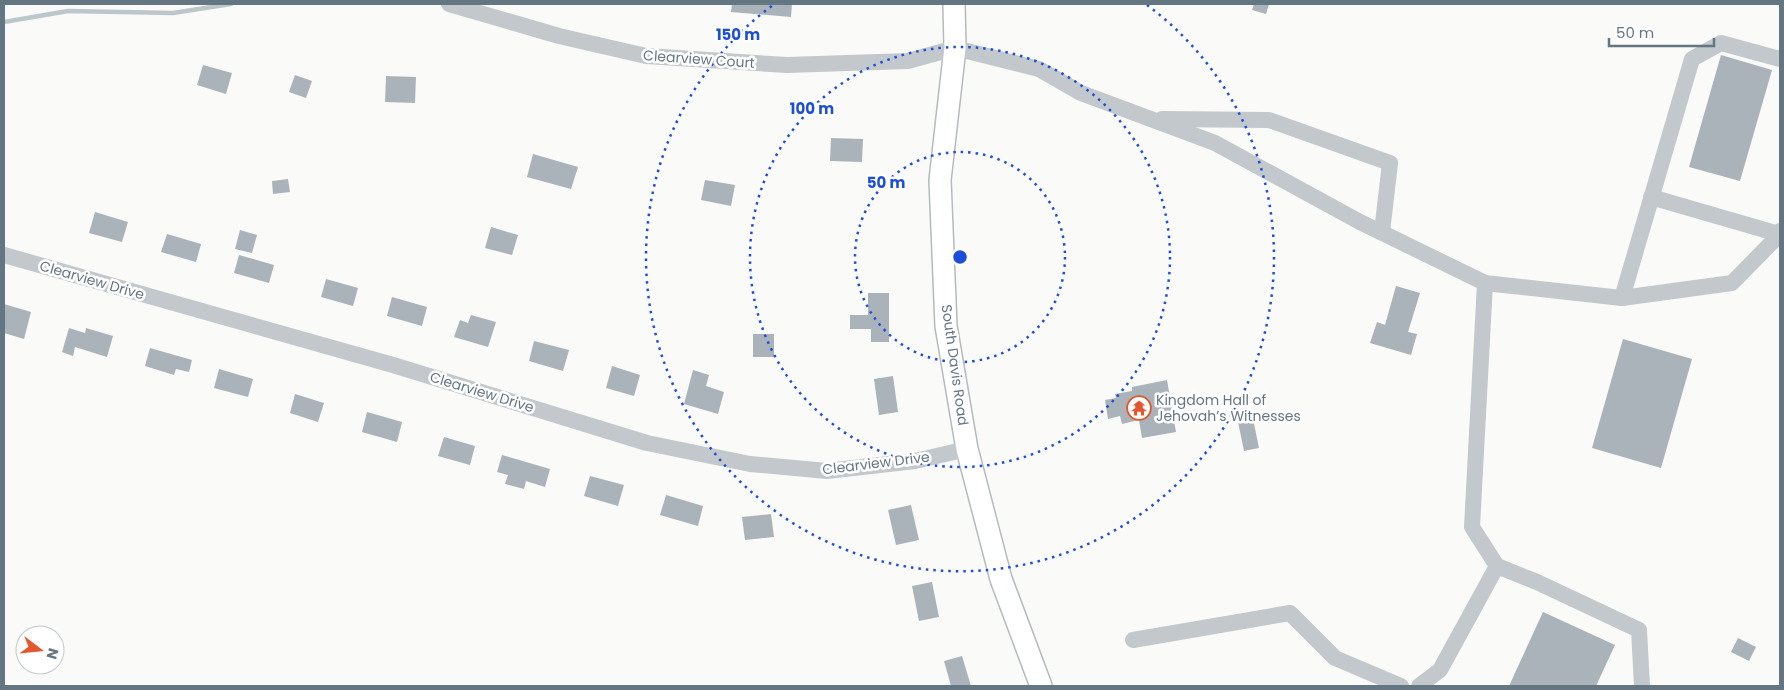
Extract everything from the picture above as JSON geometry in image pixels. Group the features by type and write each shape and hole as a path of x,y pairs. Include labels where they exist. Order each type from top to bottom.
{"main road":[{"name":"South Davis Road","path":"954,4 954,48 940,180 946,326 967,449 1001,580 1041,686"}],"street":[{"name":"Clearview Court","path":"449,4 559,36 646,56 787,65 908,61 954,48"},
{"path":"1622,298 1692,59 1721,43 1780,59"},
{"path":"954,48 1039,69 1081,93 1215,143 1382,232 1485,283 1622,298 1732,283 1780,233 1651,197"},
{"path":"1151,119 1269,120 1390,163 1382,232"},
{"name":"Clearview Drive","path":"4,255 393,365 647,443 740,462 827,471 915,461 967,449"},
{"path":"1485,283 1472,527 1497,566 1537,582 1639,630 1642,686"},
{"path":"1419,686 1440,670 1497,566"},
{"path":"1133,640 1290,613 1335,658 1401,686"}],"building":[{"path":"732,4 792,4 791,17 731,12"},
{"path":"1254,4 1269,4 1266,14 1252,10"},
{"path":"1721,55 1772,70 1740,181 1689,167"},
{"path":"203,65 232,73 226,94 197,85"},
{"path":"295,75 312,81 306,98 289,92"},
{"path":"386,76 416,77 415,103 385,102"},
{"path":"831,138 863,139 862,162 830,161"},
{"path":"533,154 578,167 571,189 527,177"},
{"path":"288,179 290,192 273,194 272,181"},
{"path":"705,180 735,185 731,206 701,200"},
{"path":"95,212 128,222 122,242 89,233"},
{"path":"491,227 518,235 512,255 485,248"},
{"path":"240,230 257,235 252,253 235,249"},
{"path":"167,234 201,244 196,262 161,252"},
{"path":"239,255 274,265 269,283 234,273"},
{"path":"326,279 358,288 353,306 321,297"},
{"path":"1396,286 1420,293 1408,332 1417,334 1411,355 1370,343 1377,322 1385,325"},
{"path":"868,293 889,293 889,342 871,342 871,329 850,329 850,315 868,315"},
{"path":"392,297 427,307 422,326 387,316"},
{"path":"4,304 31,312 24,339 4,333"},
{"path":"471,315 496,322 488,347 454,337 460,320 468,323"},
{"path":"69,328 85,333 86,328 113,336 107,357 75,347 73,356 62,352"},
{"path":"753,334 774,334 774,357 753,357"},
{"path":"1623,339 1692,359 1661,468 1592,448"},
{"path":"534,341 569,350 563,371 529,361"},
{"path":"150,348 192,360 189,372 176,369 174,375 145,366"},
{"path":"612,366 640,375 634,396 606,388"},
{"path":"219,369 253,379 248,397 214,388"},
{"path":"693,370 709,375 706,386 724,392 718,414 684,404"},
{"path":"893,376 898,412 879,415 874,379"},
{"name":"Kingdom Hall of Jehovah’s Witnesses","path":"1167,380 1176,432 1142,438 1139,420 1122,424 1120,416 1108,419 1105,400 1116,398 1115,394 1132,391 1132,387"},
{"path":"295,394 324,403 318,422 290,413"},
{"path":"1251,409 1259,448 1244,451 1236,412"},
{"path":"367,412 402,422 397,442 362,432"},
{"path":"444,437 475,446 470,465 438,456"},
{"path":"502,455 550,469 545,487 526,481 524,489 505,484 508,475 497,472"},
{"path":"590,476 624,485 618,506 584,496"},
{"path":"666,495 703,506 698,526 660,515"},
{"path":"911,505 919,540 896,545 888,510"},
{"path":"771,514 774,537 745,540 742,517"},
{"path":"932,582 939,617 919,621 912,586"},
{"path":"1543,612 1615,645 1596,686 1509,686"},
{"path":"1738,638 1756,647 1749,661 1731,652"},
{"path":"962,656 971,686 951,686 944,661"}],"waterway":[{"path":"4,22 68,11 173,13 231,4"}],"place":[{"name":"Kingdom Hall of Jehovah’s Witnesses","path":"1139,408"}]}
